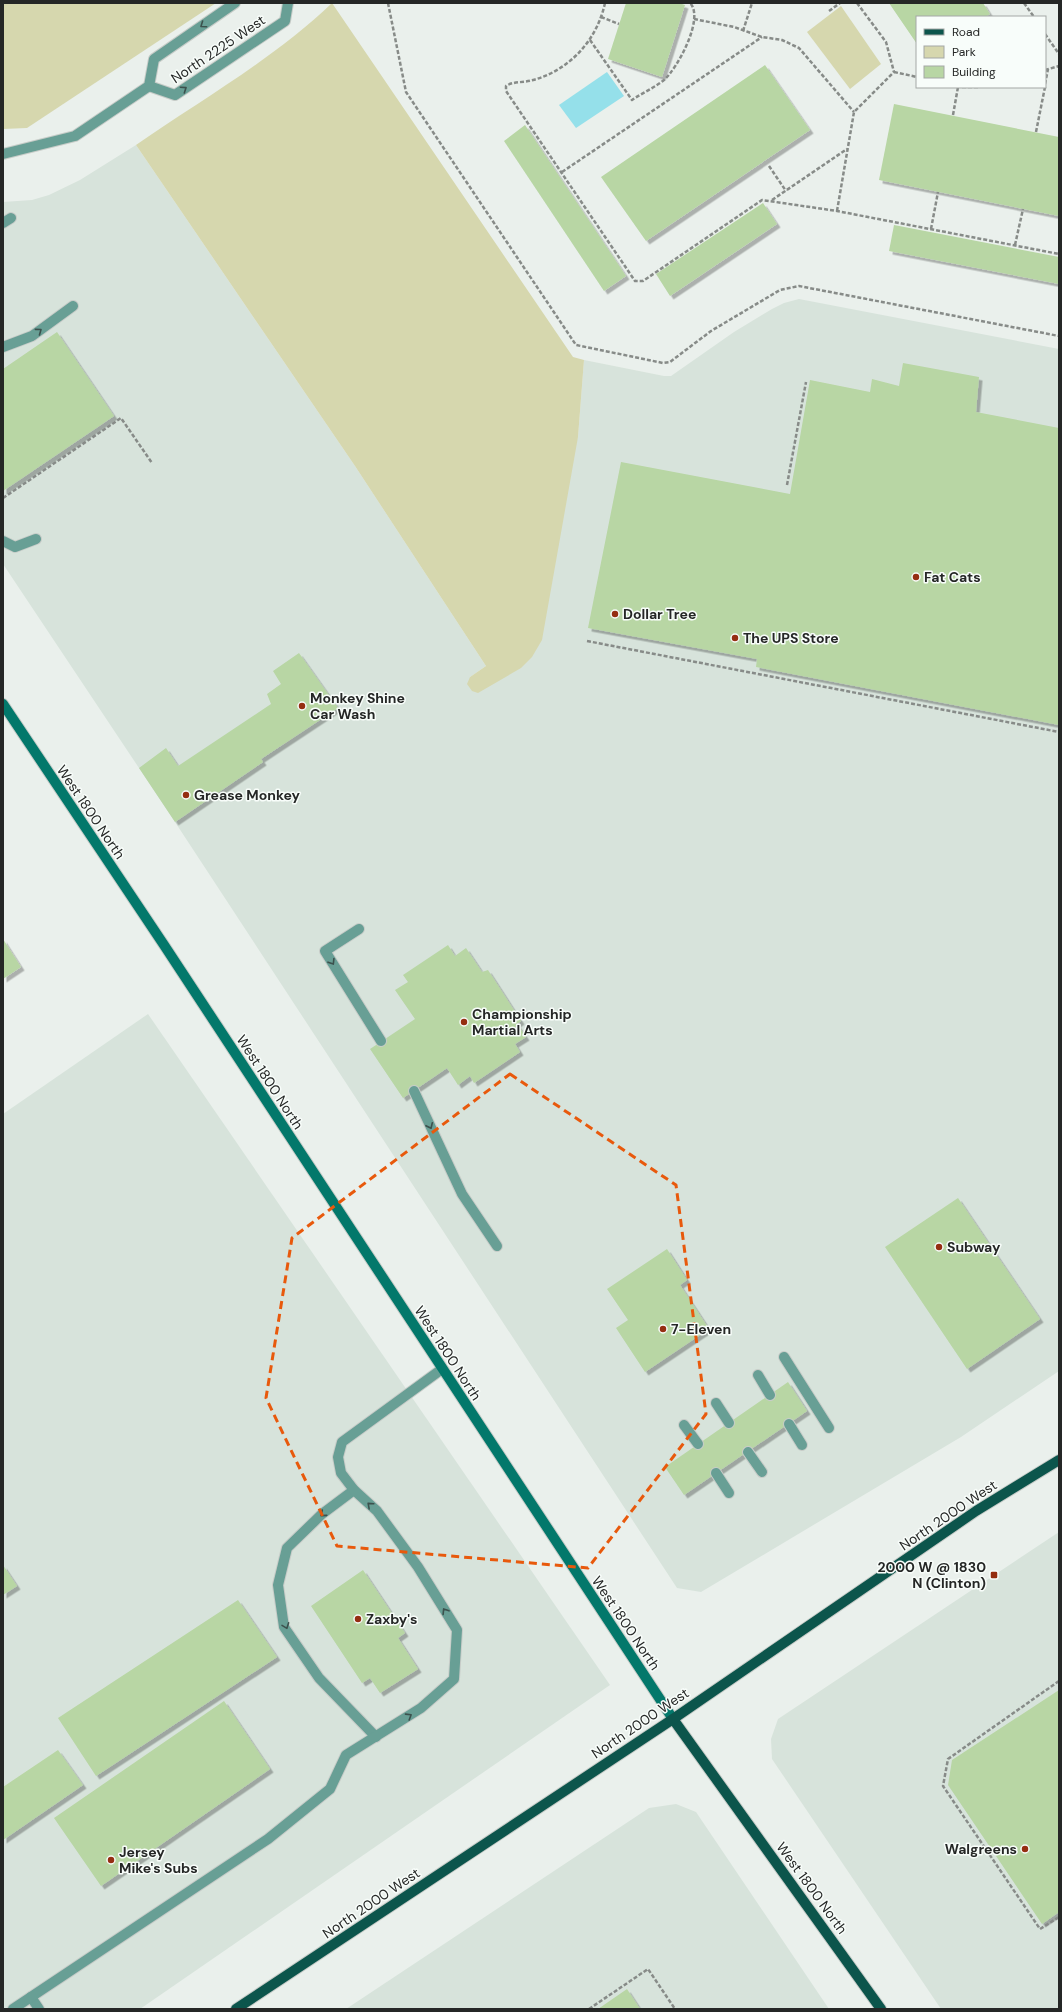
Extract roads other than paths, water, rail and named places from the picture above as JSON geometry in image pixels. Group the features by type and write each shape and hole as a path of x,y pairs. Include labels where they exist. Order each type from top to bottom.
{"main road":[{"name":"West 1800 North","path":"3,704 164,945 673,1719 880,2009"},
{"name":"North 2000 West","path":"236,2009 673,1719 976,1511 1059,1460"}],"street":[{"name":"North 2225 West","path":"235,3 154,59 149,86 175,96 285,21 288,3"},
{"path":"3,154 74,136 149,86"},
{"path":"3,346 32,336 74,306"},
{"path":"3,541 15,547 36,539"},
{"path":"359,928 325,951 382,1041"},
{"path":"414,1091 462,1194 497,1246"},
{"path":"784,1357 829,1428"},
{"path":"13,2009 268,1839 330,1789 346,1755 421,1708 454,1679 457,1630 418,1566 377,1511 354,1490 341,1473 338,1457 342,1442 442,1369"},
{"path":"758,1375 770,1395"},
{"path":"716,1403 729,1423"},
{"path":"684,1424 698,1444"},
{"path":"789,1424 802,1445"},
{"path":"748,1452 762,1472"},
{"path":"716,1473 729,1493"},
{"path":"354,1490 322,1514 287,1548 278,1585 284,1627 319,1678 376,1737"},
{"path":"31,1997 39,2009"}],"water":[{"path":"607,72 624,96 576,128 559,105"}],"place":[{"name":"Fat Cats","path":"916,577"},
{"name":"Dollar Tree","path":"615,614"},
{"name":"The UPS Store","path":"735,638"},
{"name":"Monkey Shine Car Wash","path":"302,706"},
{"name":"Grease Monkey","path":"186,795"},
{"name":"Championship Martial Arts","path":"464,1022"},
{"name":"Subway","path":"939,1247"},
{"name":"7-Eleven","path":"663,1329"},
{"name":"2000 W @ 1830 N (Clinton)","path":"994,1575"},
{"name":"Zaxby's","path":"358,1619"},
{"name":"Walgreens","path":"1025,1849"},
{"name":"Jersey Mike's Subs","path":"111,1860"}]}
